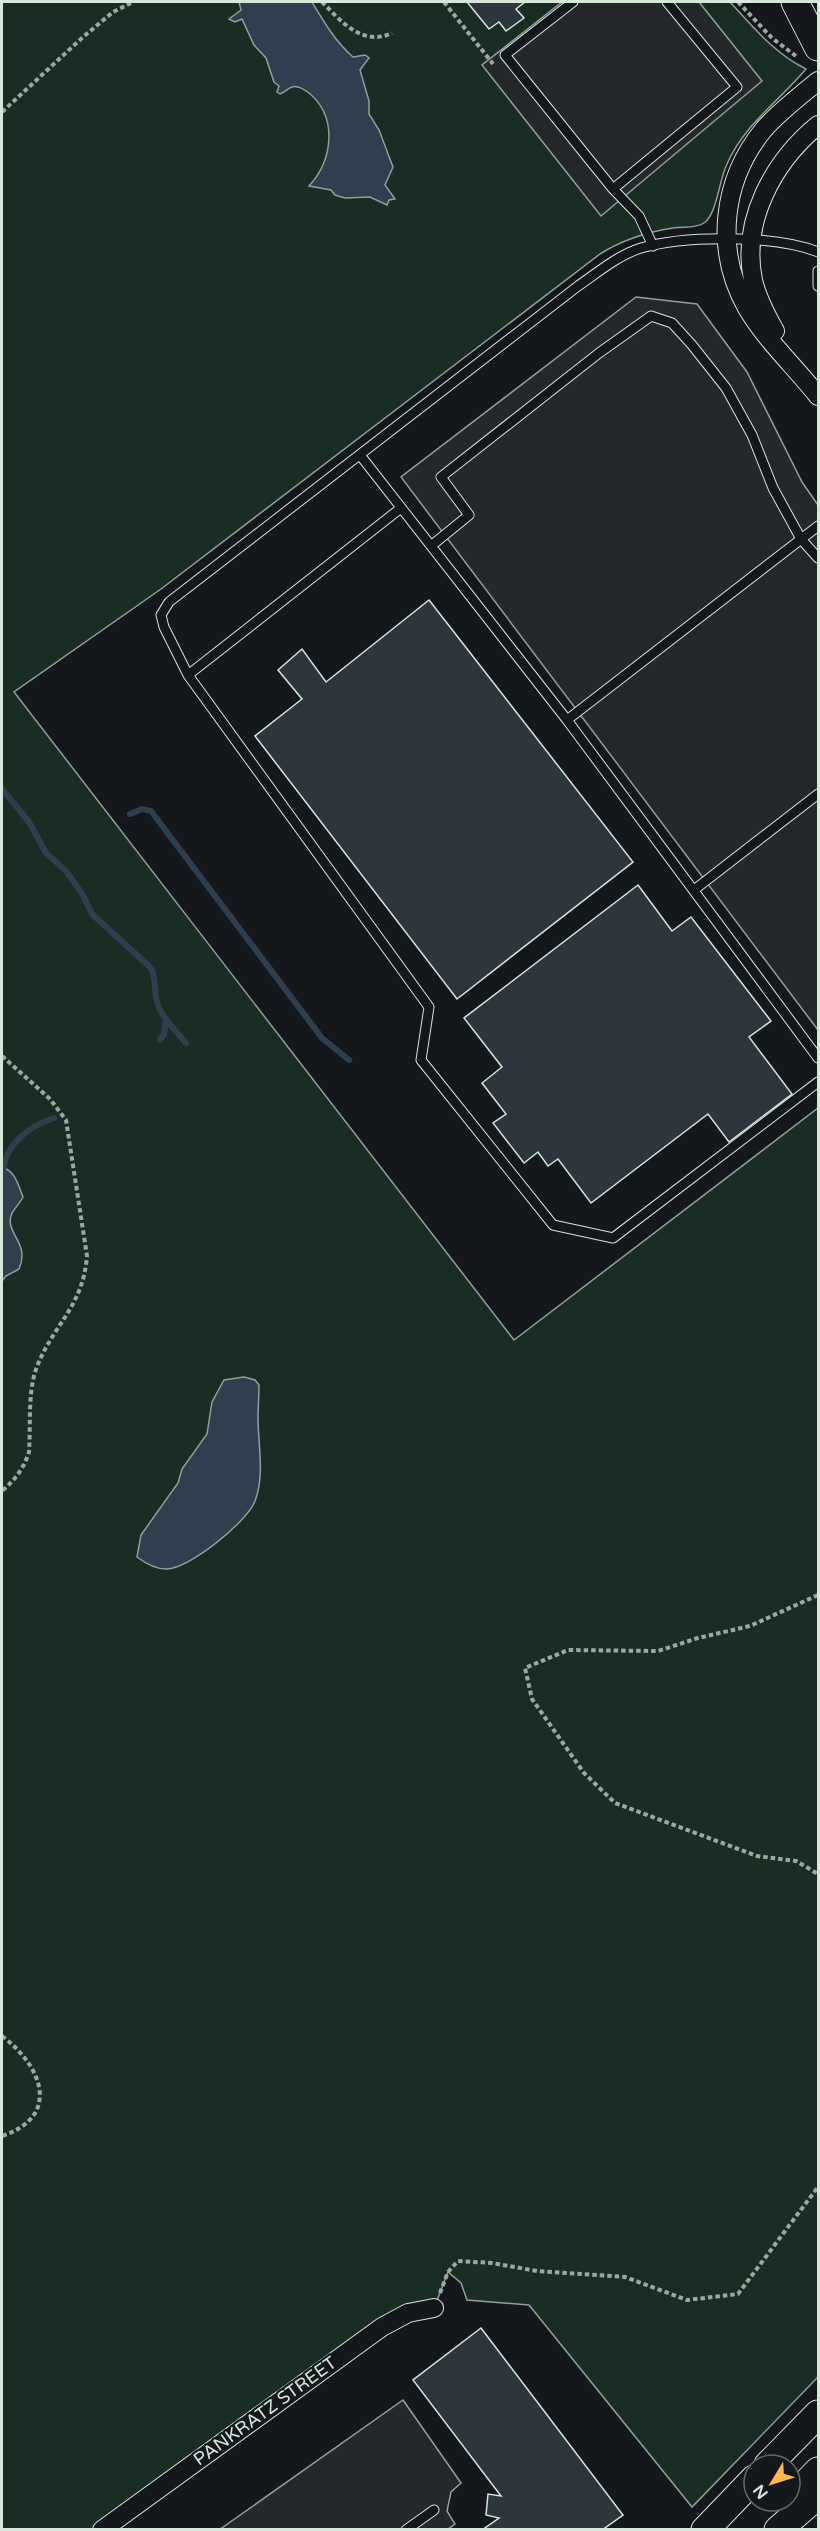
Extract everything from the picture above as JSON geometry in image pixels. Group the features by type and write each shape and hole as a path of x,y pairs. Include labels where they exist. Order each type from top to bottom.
{"main road":[{"path":"795,2 809,53"},
{"path":"779,2453 814,2416"},
{"path":"802,2488 819,2471"},
{"path":"705,2529 742,2491"},
{"path":"778,2529 819,2495"},
{"path":"762,2529 777,2513"}],"street":[{"path":"819,81 778,116 754,142 734,181 728,202 725,239 735,279 746,306 762,329 819,396"},
{"path":"791,362 765,313 754,281 750,260 751,241 763,197 775,171 788,154 819,125"},
{"name":"PANKRATZ STREET","path":"102,2529 382,2327 408,2313 434,2308"}],"lane":[{"path":"573,2 506,55 613,189 639,216 653,246"},
{"path":"613,189 737,87 667,2"},
{"path":"819,252 801,245 725,239 653,246 640,249 614,262 578,286 169,602 161,615 164,627 188,675 429,1007 421,1060 553,1225 613,1238 819,1082"},
{"path":"819,271 819,286"},
{"path":"431,546 469,514 441,477 599,353 651,316 672,323 726,388 752,435 773,488 801,539 819,558"},
{"path":"360,455 567,720 819,1058"},
{"path":"188,675 402,508"},
{"path":"567,720 819,526"},
{"path":"694,890 819,794"},
{"path":"406,2529 434,2510"}],"path":[{"path":"2,112 82,37 113,12 133,2"},
{"path":"322,2 342,22 365,37 384,37 392,33"},
{"path":"444,2 492,64 510,61"},
{"path":"738,2 772,38 809,53"},
{"path":"2,1056 50,1099 66,1120 87,1256 86,1271 78,1296 36,1367 33,1381 29,1452 18,1475 2,1491"},
{"path":"819,1595 750,1626 698,1638 658,1651 568,1650 525,1668 531,1699 584,1773 615,1803 757,1856 796,1861 819,1874"},
{"path":"2,2036 18,2048 28,2060 39,2088 38,2104 26,2126 2,2136"},
{"path":"434,2308 448,2272 458,2261 492,2263 537,2271 625,2277 687,2300 738,2294 819,2187"}],"green space":[{"path":"2,2 730,2 774,48 806,69 752,125 734,150 724,171 715,205 704,223 644,234 600,254 161,589 14,692 514,1340 818,1108 818,2377 692,2507 529,2305 467,2300 461,2283 448,2272 434,2308 408,2313 102,2529 2,2529"}],"shaded area":[{"path":"562,2 699,2 762,81 601,216 482,65"},
{"path":"636,297 697,304 747,372 802,482 818,505 818,1030 401,477"},
{"path":"403,2400 461,2483 451,2492 447,2511 455,2524 448,2529 219,2530"}],"water":[{"path":"239,2 312,2 330,31 353,57 365,55 369,58 360,70 369,101 369,114 379,130 393,167 385,185 395,199 389,200 387,205 370,197 345,198 335,195 331,190 309,186 317,176 327,151 329,139 325,114 309,93 301,88 289,88 280,94 277,92 279,86 274,82 266,58 254,45 242,19 235,22 229,19 241,10"},
{"path":"2,1167 13,1175 23,1197 10,1220 20,1245 22,1260 19,1269 2,1281"},
{"path":"244,1377 255,1380 259,1385 260,1481 255,1501 230,1532 188,1562 166,1569 147,1563 137,1557 141,1535 178,1483 182,1469 207,1434 212,1402 224,1380"}],"building":[{"path":"467,2 525,2 516,9 524,18 506,31 499,22 489,29"},
{"path":"429,600 633,862 457,999 255,736 302,699 278,670 302,649 326,682"},
{"path":"638,885 672,931 691,917 771,1021 749,1037 792,1094 729,1142 708,1114 591,1203 558,1159 548,1166 538,1152 524,1163 493,1123 506,1114 482,1083 502,1067 464,1018"},
{"path":"481,2328 623,2515 602,2530 482,2530 499,2518 486,2515 488,2494 501,2496 413,2380"}],"waterway":[{"path":"2,789 29,822 46,853 66,871 83,895 92,914 151,968 160,1010 186,1043"},
{"path":"130,814 142,809 151,811 322,1038 349,1060"},
{"path":"160,1040 164,1034 166,1020"},
{"path":"4,1167 15,1142 37,1125 54,1118"}]}
